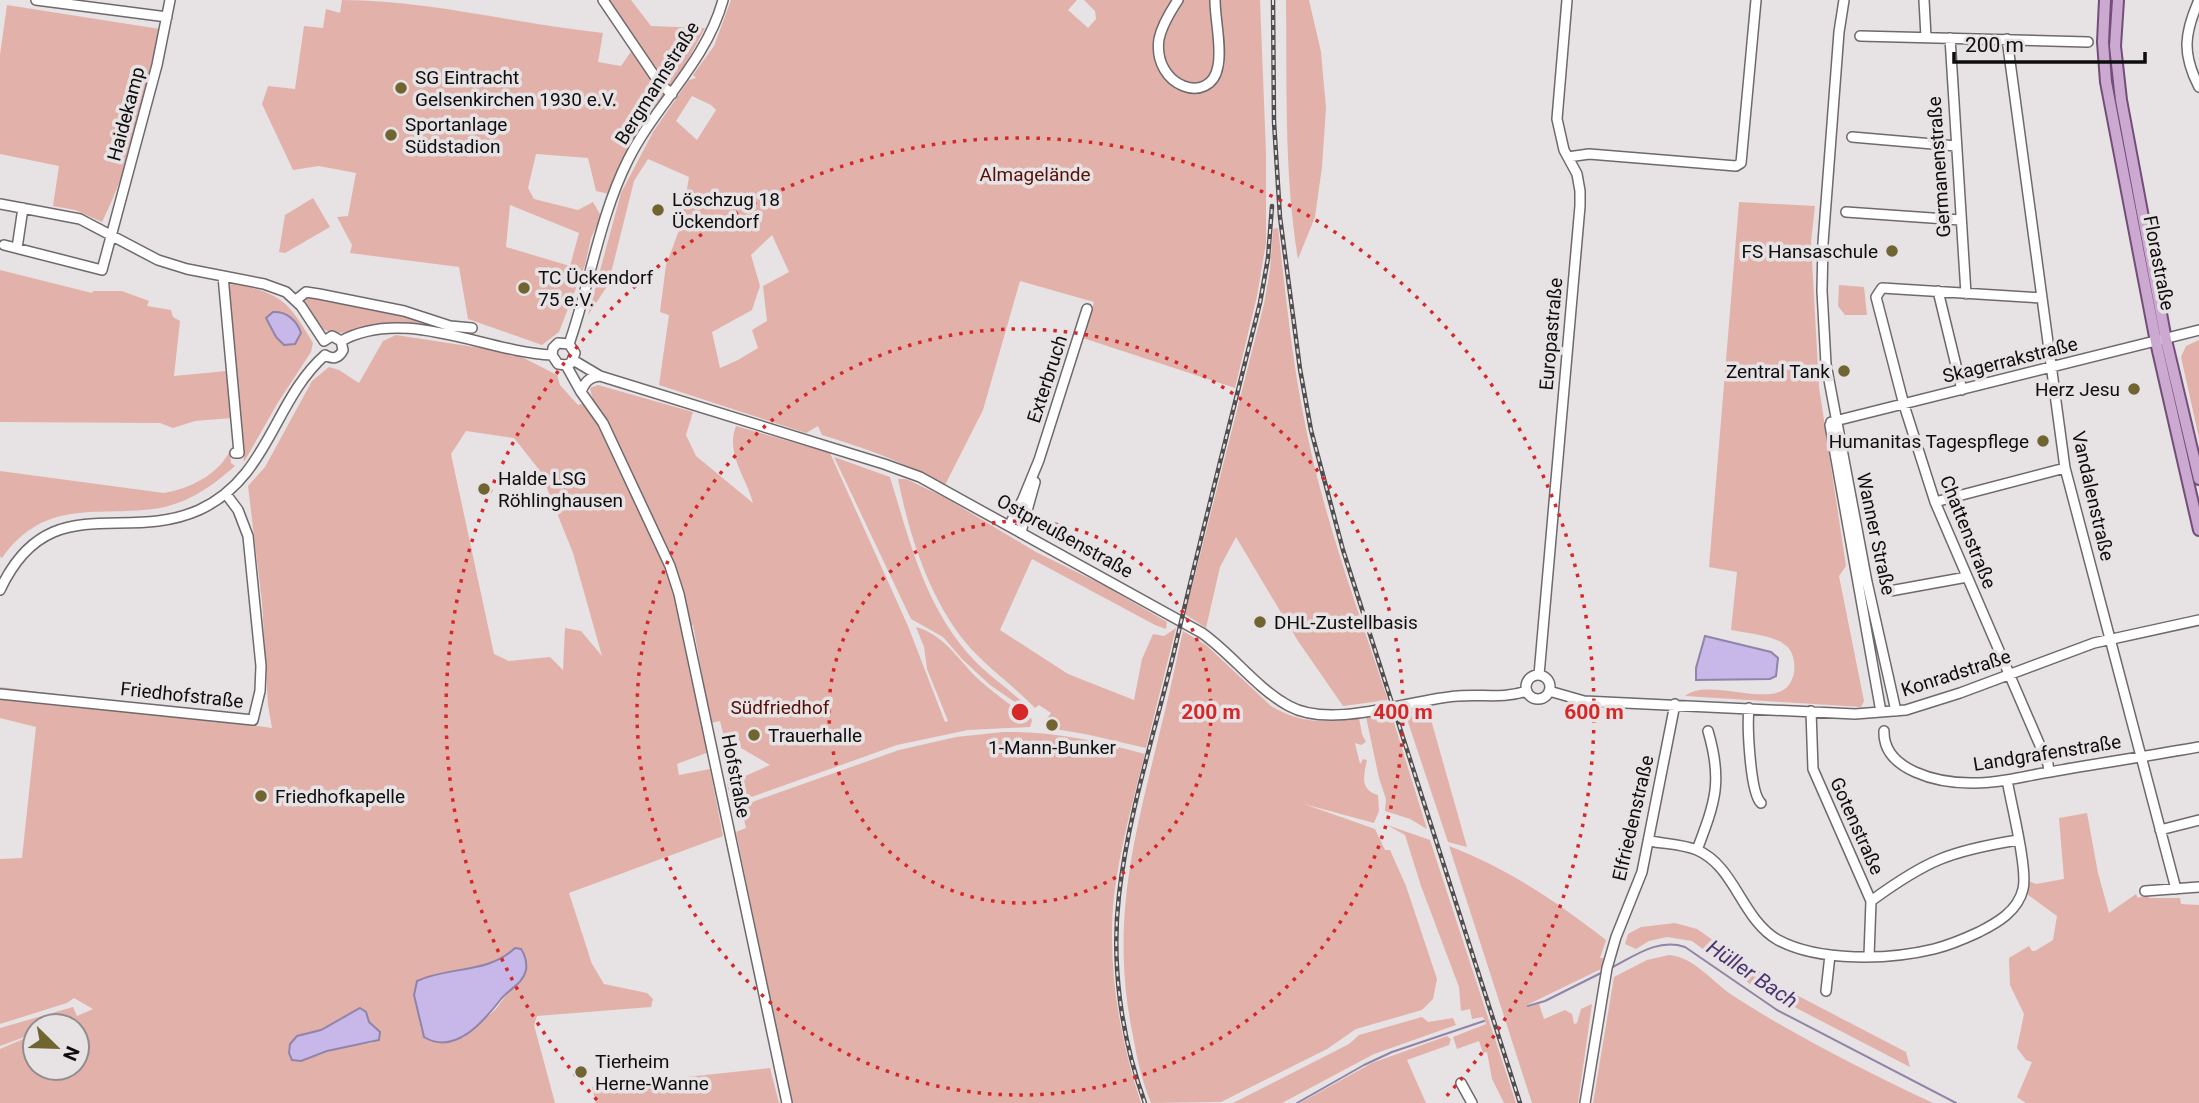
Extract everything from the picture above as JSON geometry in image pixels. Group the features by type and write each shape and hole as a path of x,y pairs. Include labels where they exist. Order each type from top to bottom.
{"main road":[{"name":"Florastraße","path":"2105,0 2103,42 2106,82 2199,530"},
{"name":"Florastraße","path":"2118,0 2115,46 2120,95 2161,341 2199,479"}],"street":[{"path":"36,0 167,17"},
{"name":"Haidekamp","path":"112,236 157,65 170,0"},
{"path":"603,0 660,84 672,94"},
{"name":"Bergmannstraße","path":"569,344 618,182 644,132 704,46 723,0"},
{"path":"1178,0 1163,26 1159,52 1167,74 1187,88 1196,88 1209,82 1215,75 1218,65 1215,0"},
{"name":"Europastraße","path":"1539,676 1580,206 1577,174 1559,135 1557,119 1567,0"},
{"path":"1568,157 1589,154 1736,166 1741,163 1756,0"},
{"name":"Wanner Straße","path":"1844,0 1839,32 1823,247 1822,302 1832,422 1881,712"},
{"name":"Wanner Straße","path":"1839,57 1849,0"},
{"path":"1924,0 1926,37"},
{"path":"2199,0 2188,29 2187,46 2190,70 2199,87"},
{"path":"1860,36 2088,42"},
{"name":"Germanenstraße","path":"1950,38 1966,294"},
{"name":"Vandalenstraße","path":"2007,39 2065,468 2176,890"},
{"path":"1852,137 1956,146"},
{"path":"0,204 80,219 158,260 187,270 264,284 286,292 296,300 324,341"},
{"path":"16,248 23,208"},
{"path":"1846,212 1960,220"},
{"path":"4,246 102,271 112,236"},
{"path":"223,276 239,453 236,453"},
{"name":"Chattenstraße","path":"1938,291 1882,288 1876,297 1904,405 1935,502 2010,674 2049,772"},
{"path":"1962,390 1938,291 2042,298"},
{"path":"296,300 306,292 319,293 404,311 450,326 472,328"},
{"name":"Exterbruch","path":"1009,526 1039,460 1087,309"},
{"path":"341,341 372,330 396,328 432,332 533,354 552,355"},
{"name":"Skagerrakstraße","path":"1832,422 2199,330"},
{"path":"332,336 341,341 343,350 339,356 332,358 325,355 322,347 324,341 332,336"},
{"path":"558,343 569,344 574,349 569,363 555,362 553,348 558,343"},
{"path":"0,590 24,552 51,533 81,524 167,520 199,510 226,495 253,466 306,377 325,355"},
{"name":"Ostpreußenstraße","path":"569,363 600,376 920,477 1202,634 1289,707 1329,715 1457,696 1504,697 1527,691"},
{"name":"Hofstraße","path":"569,363 581,392 603,423 670,566 679,594 787,1103"},
{"path":"581,392 592,377 600,376"},
{"name":"Wanner Straße","path":"1832,422 1896,711"},
{"name":"Exterbruch","path":"1021,532 1031,502 1039,460"},
{"path":"1935,502 2065,468"},
{"name":"Friedhofstraße","path":"0,694 253,720 260,691 261,666 248,536 238,510 226,495"},
{"path":"1890,591 1967,577"},
{"name":"Konradstraße","path":"1675,704 1855,714 1896,711 1927,704 2110,639 2199,620"},
{"path":"1539,676 1547,680 1549,691 1544,697 1537,699 1530,696 1527,691 1530,679 1539,676"},
{"path":"1549,691 1584,701 1675,704"},
{"name":"Elfriedenstraße","path":"1585,1103 1604,985 1616,937 1642,872 1650,841 1675,704"},
{"path":"1749,708 1752,775 1755,797 1761,803"},
{"name":"Gotenstraße","path":"1811,711 1813,769 1871,901 1869,956"},
{"path":"1697,850 1716,790 1716,766 1708,731"},
{"name":"Landgrafenstraße","path":"1884,731 1885,747 1892,757 1904,766 1923,775 1969,783 2007,780 2199,747"},
{"path":"1650,841 1697,850 1720,868 1769,934 1793,946 1830,955 1899,955 1933,950 1967,937 2002,918 2016,905 2024,889 2025,877 2007,780"},
{"path":"2160,830 2199,820"},
{"path":"1871,901 1907,874 1947,854 2018,840"},
{"path":"2145,891 2199,887"},
{"path":"1826,991 1830,955"},
{"path":"1461,1083 1472,1103"}],"green space":[{"path":"342,0 375,1 440,8 603,33 598,62 621,66 637,43 608,0 631,0 651,26 705,28 684,67 645,119 609,194 596,191 588,158 536,154 528,188 534,199 578,210 593,202 601,216 559,332 542,345 468,319 459,267 350,253 352,245 337,217 348,216 356,173 319,166 293,170 262,104 268,86 295,89 304,26 323,28 326,9 340,13","holes":["510,205 579,233 570,266 506,247"]},
{"name":"Almagelände","path":"731,0 1077,0 1068,10 1088,28 1096,19 1095,11 1084,0 1260,0 1266,153 1266,243 1257,296 1235,388 1083,338 1094,302 1020,281 983,410 944,487 900,463 822,435 818,426 806,433 659,385 669,315 660,312 666,265 681,225 689,177 648,159 634,181 608,285 588,315 621,193 653,132 689,80 696,78 693,75 714,46","holes":["692,96 716,110 697,140 676,121","772,235 789,272 763,286 767,321 752,330 758,348 720,368 712,332 752,310 760,286 751,255"]},
{"path":"1286,0 1309,0 1321,52 1326,108 1315,217 1298,259 1288,162"},
{"path":"7,5 160,29 130,152 102,222 75,210 53,206 59,166 0,154 0,55"},
{"path":"313,198 330,227 285,253 279,252 285,215"},
{"path":"1739,202 1815,206 1811,242 1819,387 1846,566 1839,576 1864,701 1861,707 1685,696 1710,689 1774,693 1785,689 1794,671 1792,654 1777,640 1731,630 1737,572 1709,567"},
{"path":"1278,228 1288,318 1310,445 1340,556 1388,700 1343,706 1298,641 1236,537 1220,567 1206,628 1185,614 1264,304 1273,229"},
{"path":"0,270 92,293 122,291 149,301 147,306 171,310 173,317 180,321 174,376 227,371 232,418 195,421 173,428 160,423 0,422"},
{"path":"234,283 264,292 282,302 297,318 313,343 311,352 244,462 228,286"},
{"path":"1839,285 1864,287 1867,315 1845,315 1838,306"},
{"path":"308,296 397,313 456,331 390,323 333,333 316,322 305,300"},
{"name":"Südfriedhof","path":"396,335 514,353 557,375 560,385 578,405 593,401 590,388 598,385 693,412 686,435 696,456 753,503 735,456 733,436 736,426 830,453 908,626 945,722 948,721 927,669 924,647 916,627 941,640 974,675 1031,718 1030,727 968,730 897,745 732,804 727,784 770,765 741,748 737,733 724,737 720,721 711,723 693,625 682,628 709,752 677,764 679,775 710,769 723,836 569,893 592,964 604,984 647,993 653,999 651,1007 537,1016 534,1025 555,1103 0,1103 0,1049 21,1040 21,1082 91,1082 91,1012 86,1012 93,1009 74,998 67,1003 38,1012 21,1012 21,1017 0,1024 0,859 22,858 36,727 0,718 0,687 138,705 139,710 272,728 268,705 262,602 248,486 265,467 312,381 329,367 359,383 383,341","holes":["466,431 514,438 540,471 573,553 602,656 581,631 565,628 563,670 550,657 509,661 494,654 451,454","519,948 525,956 507,994 495,1010 463,1038 421,1030 417,1006 457,971 498,961","360,1008 380,1032 372,1043 342,1047 316,1056 297,1036 321,1030"]},
{"path":"2199,340 2199,438 2181,357 2186,346"},
{"path":"230,450 231,463 235,466 191,497 160,508 75,513 55,518 37,525 0,557 0,471 164,493 203,479 219,466"},
{"path":"834,457 890,477 921,573 943,619 974,660 1030,709 1019,705 990,685 943,637 911,619"},
{"path":"898,479 906,479 944,497 1036,552 1105,586 1167,622 1166,629 1155,625 1032,559 1000,630 1068,674 1134,700 1142,659 1153,634 1164,636 1176,628 1146,748 1055,729 1055,722 1048,723 1046,720 1051,713 1039,705 1035,708 972,650 945,612 924,570"},
{"path":"1183,631 1206,645 1271,706 1283,712 1314,721 1359,718 1366,742 1361,745 1355,743 1360,764 1363,759 1367,760 1365,786 1378,795 1379,811 1374,823 1304,804 1375,829 1385,850 1390,850 1406,886 1437,979 1433,999 1422,1010 1356,1029 1327,1049 1221,1102 1151,1103 1138,1062 1126,996 1124,920 1133,848"},
{"path":"1428,709 1467,847 1448,842 1404,710"},
{"path":"1391,713 1427,829 1410,819 1385,811 1386,799 1366,717"},
{"path":"1003,732 1075,738 1145,754 1127,824 1112,923 1114,975 1121,1027 1141,1103 792,1103 736,832 746,828 741,806 899,750 956,737"},
{"path":"2087,813 2098,873 2109,913 2136,894 2138,898 2148,894 2149,898 2180,898 2181,904 2199,905 2199,1103 2026,1103 2017,1097 2032,1062 2026,1060 2017,1048 2024,1014 2010,985 2009,958 2029,946 2035,951 2053,940 2057,916 2027,894 2029,881 2036,884 2064,879 2059,818"},
{"path":"1387,825 1430,840 1516,1103 1504,1103 1492,1079 1487,1052 1483,1053 1479,1041 1457,1049 1453,1037 1486,1024 1483,1017 1472,1019 1470,1009 1461,1011 1459,987 1405,835"},
{"path":"1449,846 1531,887 1606,940 1600,958 1604,958 1601,969 1527,1005 1529,1007 1539,1004 1544,1019 1565,1010 1572,1014 1574,1024 1577,1023 1581,1009 1592,1004 1578,1103 1532,1103"},
{"path":"1675,923 1697,929 1781,987 1906,1052 1910,1067 1750,984 1692,941 1667,937 1649,941 1636,949 1625,944 1628,934 1641,927"},
{"path":"1669,955 1696,966 1727,992 1808,1040 1933,1103 1593,1103 1614,977 1647,960"},
{"path":"73,1007 75,1012 56,1012"},
{"path":"1422,1017 1428,1022 1453,1018 1456,1025 1374,1054 1282,1103 1233,1103 1349,1044 1359,1035"},
{"path":"21,1022 21,1038 0,1046 0,1028"},
{"path":"1447,1036 1451,1039 1449,1045 1407,1060 1426,1103 1300,1103 1372,1063"},
{"path":"770,1068 779,1103 596,1103 592,1087"}],"shaded area":[{"path":"273,312 287,315 297,325 301,333 295,344 284,345 276,337 266,318"},
{"path":"1705,636 1771,652 1778,658 1776,676 1770,679 1696,680 1696,668"},
{"path":"515,948 521,949 525,956 524,975 477,1026 458,1039 447,1042 436,1042 424,1037 414,995 417,981 493,962"},
{"path":"360,1008 380,1032 379,1040 327,1051 301,1061 292,1060 289,1053 290,1044 297,1036 321,1030"}],"waterway":[{"name":"Hüller Bach","path":"1611,968 1656,947 1685,947 1777,1010 1956,1103"},
{"name":"Hüller Bach","path":"1528,1006 1545,1001 1603,972"},
{"name":"Hüller Bach","path":"1297,1103 1392,1052 1484,1021"}],"railway":[{"path":"1273,0 1274,122 1280,217 1311,430 1343,550 1520,1103"},
{"path":"1145,1103 1124,1026 1117,974 1117,921 1123,865 1143,773 1260,303 1268,258 1272,206"}],"place":[{"name":"SG Eintracht Gelsenkirchen 1930 e.V.","path":"401,88"},
{"name":"Sportanlage Südstadion","path":"391,135"},
{"name":"Löschzug 18 Ückendorf","path":"658,210"},
{"name":"FS Hansaschule","path":"1892,251"},
{"name":"TC Ückendorf 75 e.V.","path":"524,288"},
{"name":"Zentral Tank","path":"1844,371"},
{"name":"Herz Jesu","path":"2134,389"},
{"name":"Humanitas Tagespflege","path":"2043,441"},
{"name":"Halde LSG Röhlinghausen","path":"484,489"},
{"name":"DHL-Zustellbasis","path":"1260,622"},
{"name":"1-Mann-Bunker","path":"1052,725"},
{"name":"Trauerhalle","path":"754,735"},
{"name":"Friedhofkapelle","path":"261,796"},
{"name":"Tierheim Herne-Wanne","path":"581,1072"}]}
